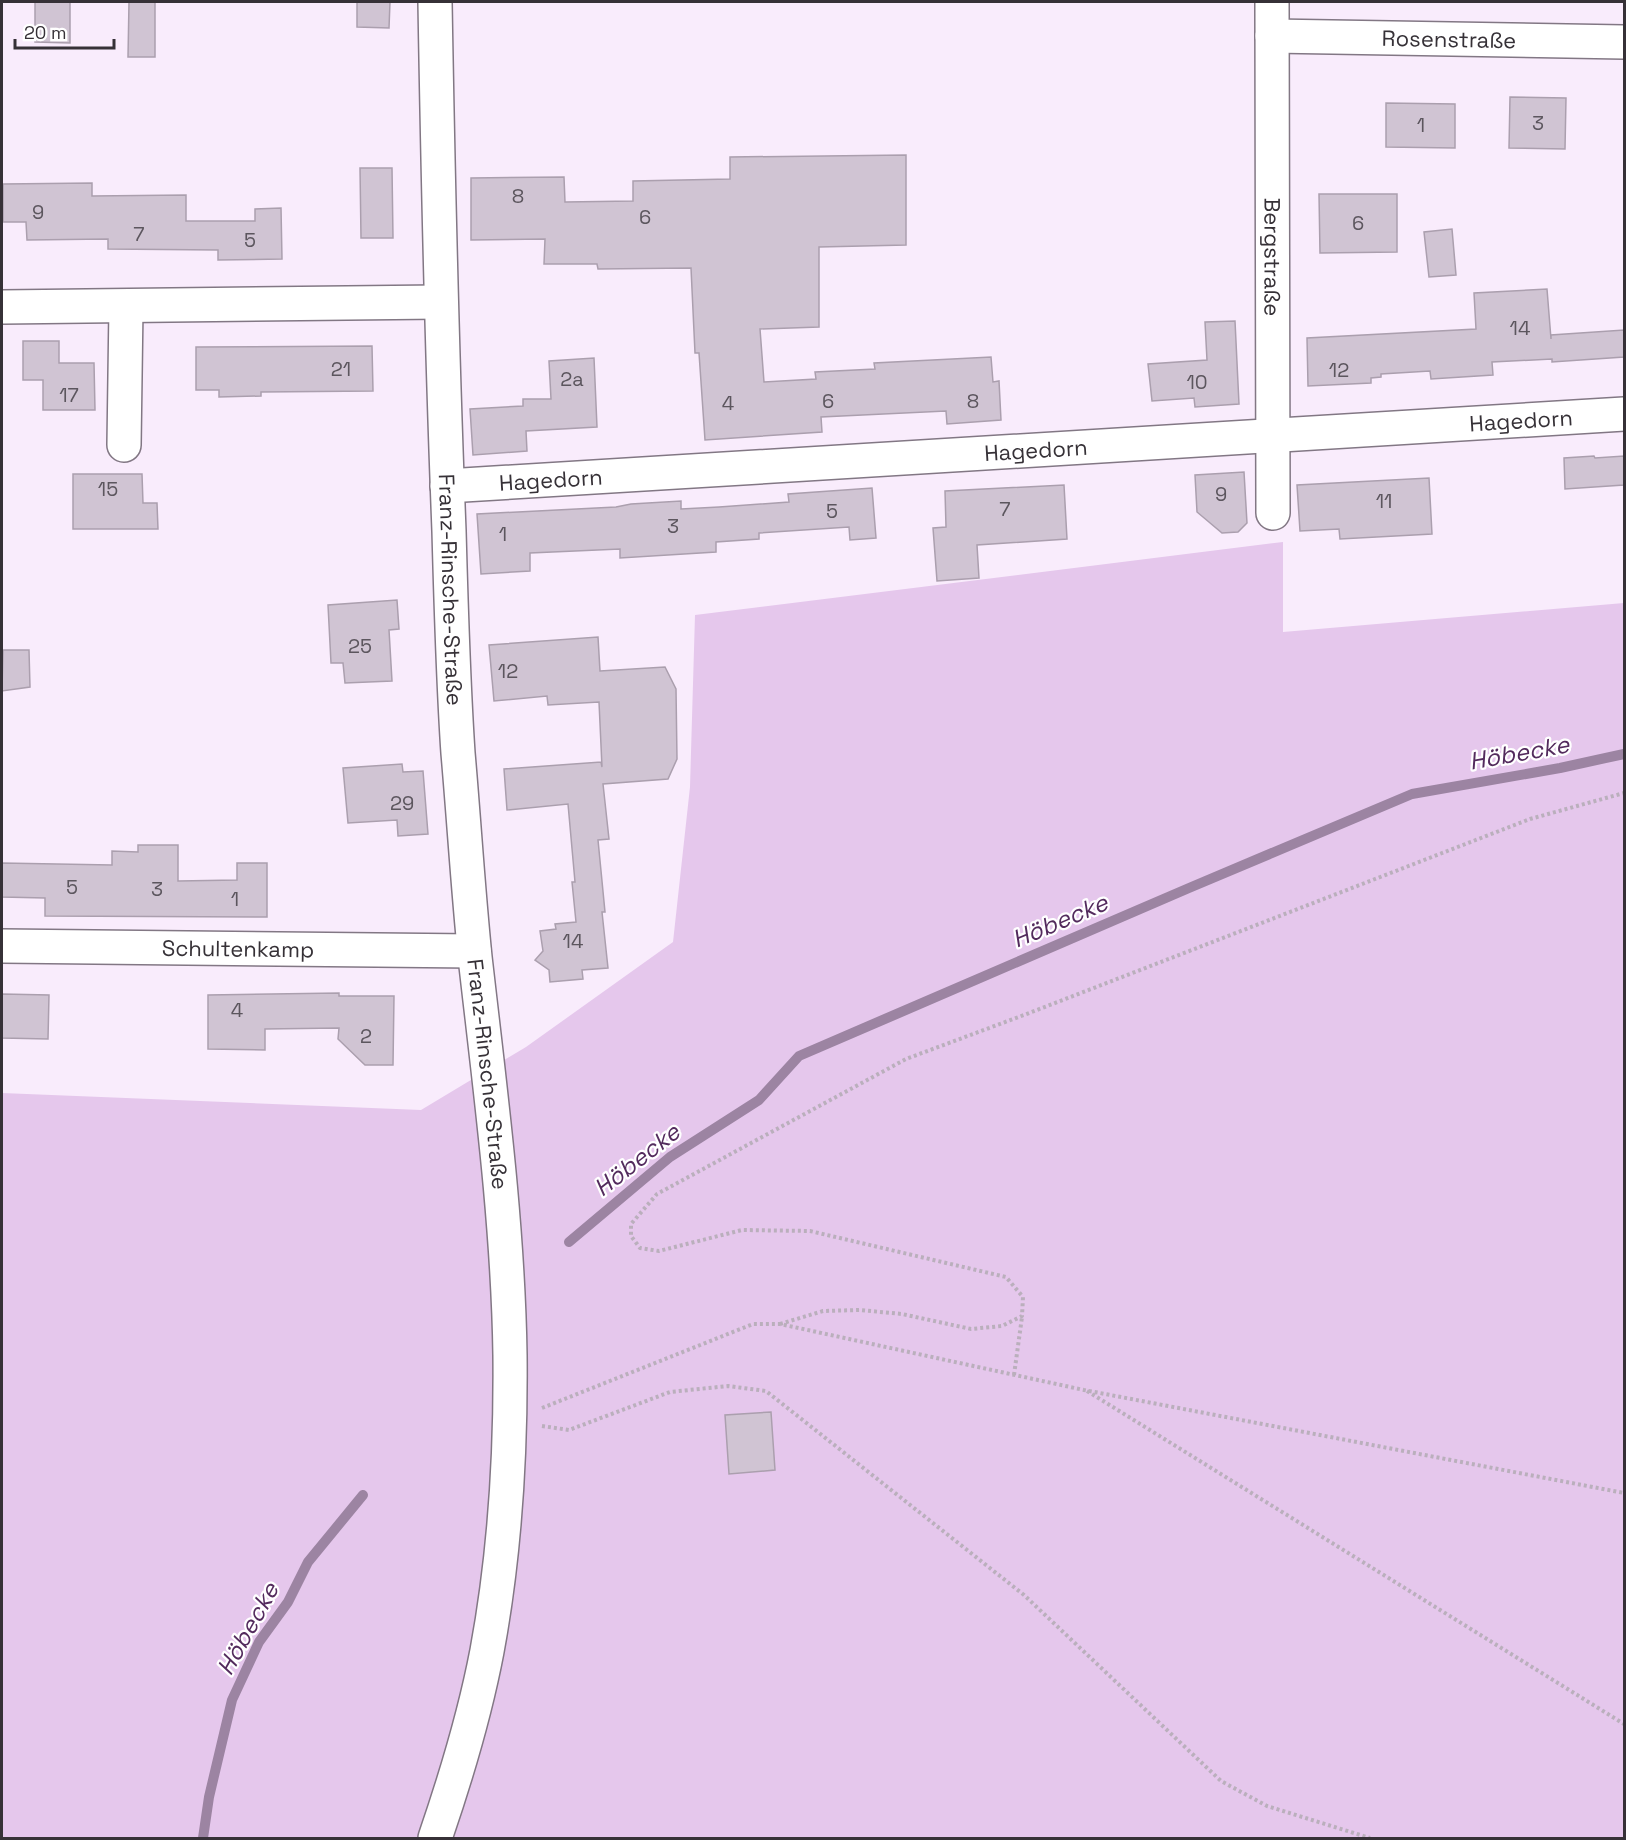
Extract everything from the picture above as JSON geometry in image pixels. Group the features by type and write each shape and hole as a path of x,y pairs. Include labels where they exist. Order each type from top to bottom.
{"street":[{"name":"Franz-Rinsche-Straße","path":"435,2 440,302 458,747 474,951 494,1116 510,1354 502,1533 496,1590 470,1728 435,1839"},
{"name":"Bergstraße","path":"1272,2 1274,513"},
{"name":"Rosenstraße","path":"1272,36 1624,42"},
{"path":"2,307 440,302"},
{"path":"124,445 126,307"},
{"name":"Hagedorn","path":"447,486 1624,414"},
{"name":"Schultenkamp","path":"2,946 474,951"}],"path":[{"path":"1014,1375 1023,1297 1006,1276 810,1231 742,1230 659,1251 640,1248 631,1236 631,1224 657,1194 906,1059 1530,819 1624,793"},
{"path":"780,1324 823,1311 860,1310 902,1314 971,1329 1002,1326 1022,1316"},
{"path":"508,1422 753,1324 780,1324 1084,1390 1624,1493"},
{"path":"508,1422 569,1430 670,1392 728,1386 766,1391 1024,1595 1221,1781 1267,1806 1370,1839"},
{"path":"1084,1390 1624,1724"}],"shaded area":[{"path":"1283,542 1283,632 1624,603 1624,1838 2,1838 2,1093 421,1110 526,1047 673,942 690,787 695,615"}],"building":[{"path":"35,2 70,2 70,43 35,42"},
{"path":"129,2 155,2 155,57 128,57"},
{"path":"357,2 390,2 389,28 357,27"},
{"path":"1510,97 1566,98 1565,149 1509,148"},
{"path":"1386,103 1455,104 1455,148 1386,147"},
{"path":"906,155 906,245 819,247 819,327 760,329 764,382 816,379 815,372 875,369 874,363 991,357 993,382 999,381 1001,420 947,424 946,411 821,417 822,432 705,440 699,353 695,353 691,268 598,269 597,264 544,264 545,239 471,240 471,178 564,177 565,202 633,201 633,181 730,179 730,157"},
{"path":"360,168 392,168 393,238 361,238"},
{"path":"92,183 92,196 186,195 186,221 255,221 255,209 281,208 282,259 218,260 218,250 108,249 108,239 27,240 26,222 3,222 3,184"},
{"path":"1319,194 1397,194 1397,252 1320,253"},
{"path":"1452,229 1456,275 1429,277 1424,232"},
{"path":"1547,289 1551,339 1551,335 1624,330 1624,357 1552,362 1552,359 1492,362 1493,375 1431,379 1430,371 1381,374 1381,377 1371,378 1371,383 1308,386 1307,338 1476,329 1474,293"},
{"path":"1235,321 1239,404 1195,407 1194,398 1152,401 1148,364 1207,360 1205,322"},
{"path":"23,341 59,341 59,363 94,363 95,410 43,410 43,380 23,380"},
{"path":"372,346 373,391 261,392 261,396 219,397 219,390 196,390 196,347"},
{"path":"594,358 597,427 526,431 527,451 473,455 470,409 523,406 523,399 551,399 549,361"},
{"path":"1594,456 1595,458 1624,456 1624,485 1565,489 1564,458"},
{"path":"1244,472 1247,523 1238,532 1222,533 1197,512 1195,475"},
{"path":"73,474 142,474 143,503 157,503 158,529 73,529"},
{"path":"1429,478 1432,534 1340,539 1339,529 1300,531 1297,485"},
{"path":"1064,485 1067,539 977,545 979,578 937,581 933,528 946,527 945,491"},
{"path":"872,488 876,538 850,540 849,527 759,533 759,539 716,542 716,552 620,558 620,549 530,553 530,571 481,574 477,514 616,507 681,501 681,509 719,507 789,502 788,494"},
{"path":"397,600 399,629 389,630 392,681 345,683 343,663 331,663 328,605"},
{"path":"598,637 600,671 665,667 676,689 677,759 668,779 603,784 609,839 598,840 608,968 582,970 583,979 550,982 549,970 535,960 543,951 540,931 556,929 555,924 576,922 568,804 507,810 504,769 601,762 602,767 599,702 548,705 547,696 494,701 489,645"},
{"path":"3,650 29,650 30,687 2,691"},
{"path":"402,764 403,772 423,771 428,834 398,836 397,820 348,823 343,768"},
{"path":"138,845 178,845 178,881 237,880 237,863 267,863 267,917 45,916 45,898 2,897 2,863 112,865 112,851 138,852"},
{"path":"339,993 339,996 394,996 393,1065 365,1065 338,1039 339,1028 265,1029 265,1050 208,1049 208,995"},
{"path":"2,994 49,995 48,1039 2,1038"},
{"path":"771,1412 775,1470 729,1474 725,1415"}],"waterway":[{"name":"Höbecke","path":"569,1242 670,1157 759,1100 799,1056 1412,794 1560,768 1624,754"},
{"name":"Höbecke","path":"203,1838 209,1797 232,1700 259,1642 288,1602 308,1562 363,1495"}]}
